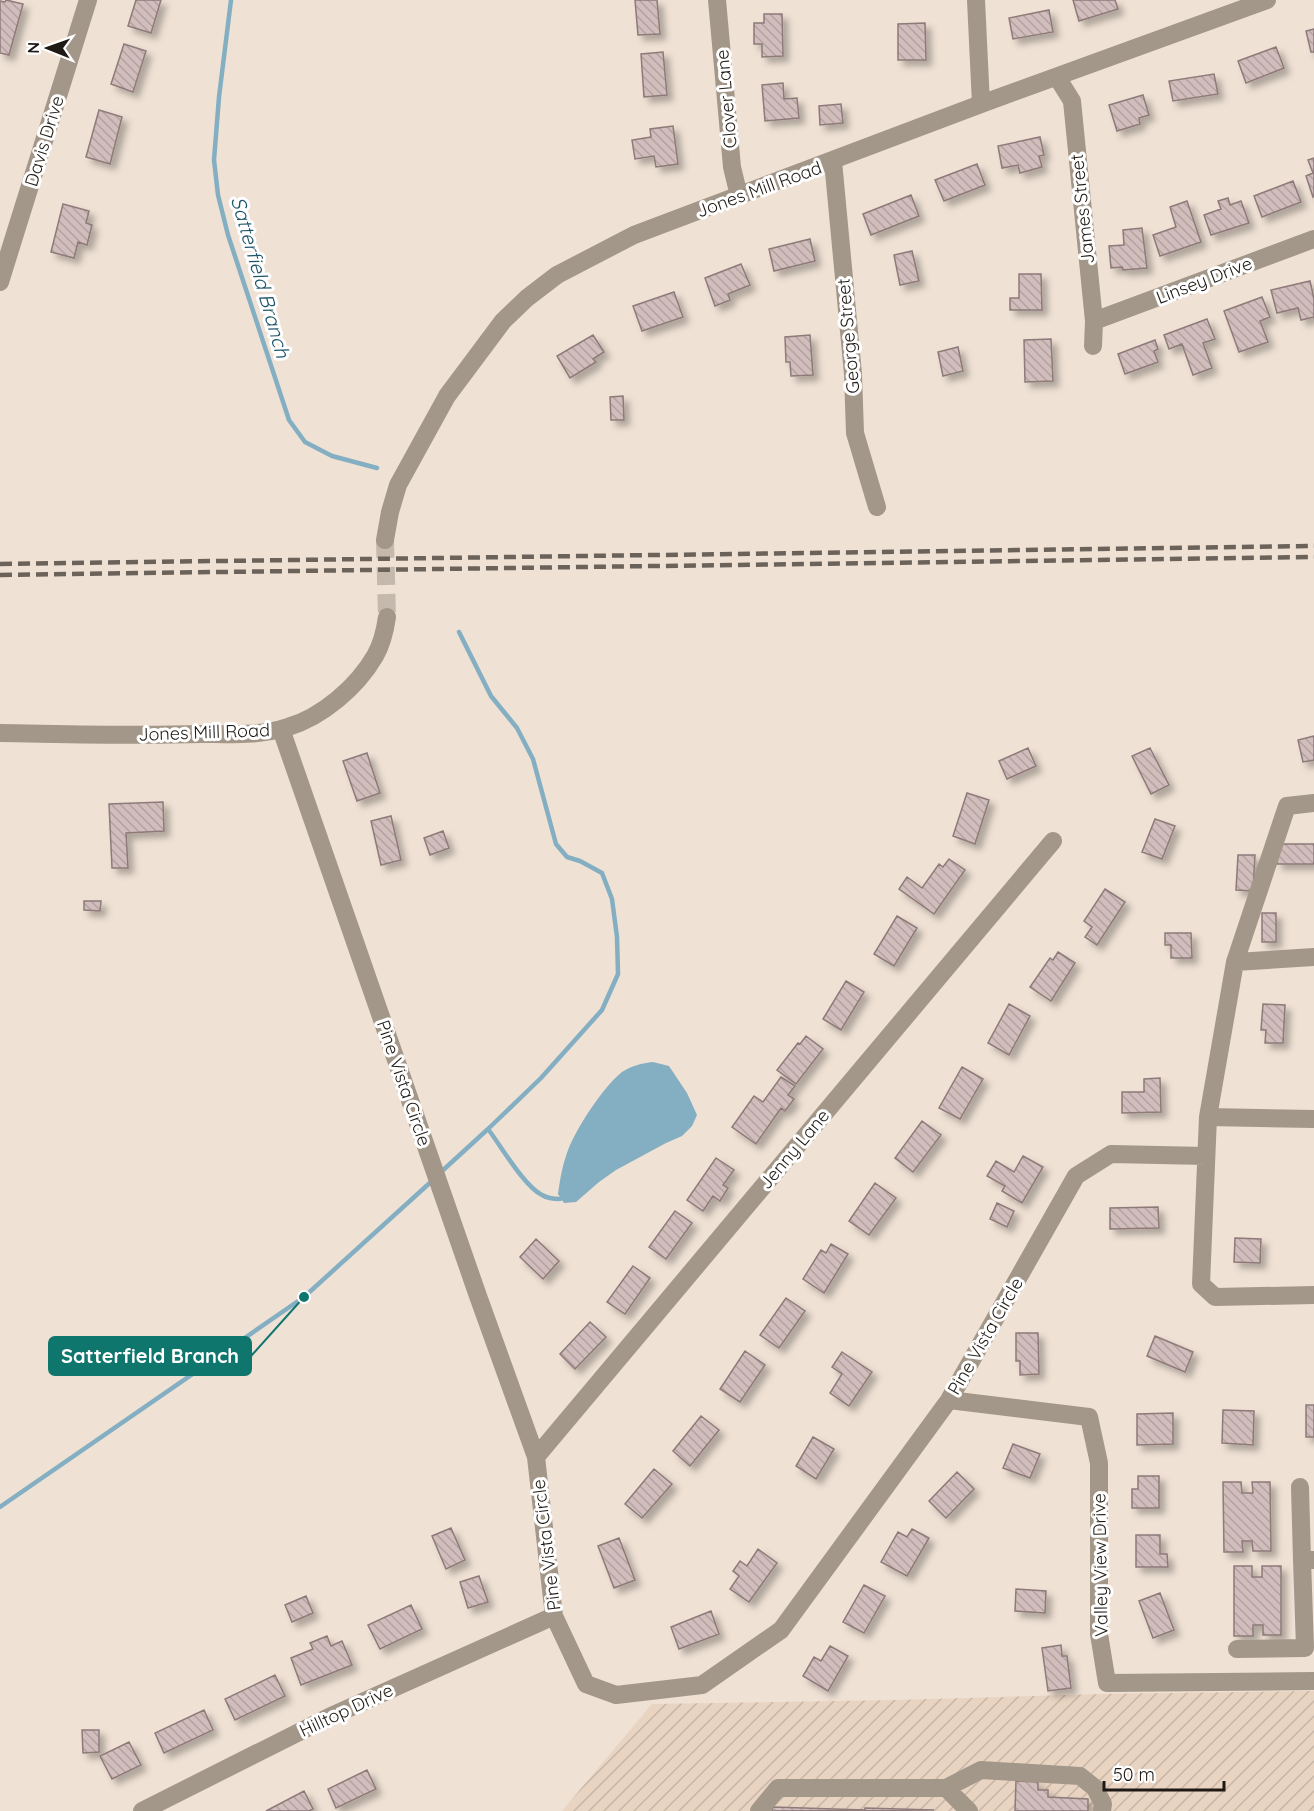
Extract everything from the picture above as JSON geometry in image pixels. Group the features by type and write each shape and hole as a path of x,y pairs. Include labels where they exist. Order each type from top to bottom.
{"street":[{"name":"Davis Drive","path":"0,282 88,0"},
{"name":"Clover Lane","path":"717,0 732,167 740,196"},
{"path":"976,0 981,104"},
{"name":"Jones Mill Road","path":"385,540 390,512 399,485 447,396 502,321 557,275 634,235 981,104 1267,0"},
{"name":"James Street","path":"1057,77 1072,101 1094,321 1093,346"},
{"name":"George Street","path":"833,161 853,374 855,433 877,507"},
{"name":"Linsey Drive","path":"1094,321 1314,239"},
{"name":"Jones Mill Road","path":"0,733 169,735 261,733 281,729 320,712 354,684 376,656 383,638 387,617"},
{"name":"Pine Vista Circle","path":"281,729 536,1457 554,1616 586,1684 616,1695 702,1685 781,1630 949,1400 1077,1176 1111,1154 1206,1156"},
{"path":"1314,803 1287,806 1235,962 1208,1118 1200,1284 1215,1297 1314,1295"},
{"name":"Jenny Lane","path":"536,1457 1053,841"},
{"path":"1235,962 1314,957"},
{"path":"1208,1118 1314,1119"},
{"name":"Valley View Drive","path":"949,1400 1089,1417 1099,1463 1099,1634 1107,1683 1314,1681"},
{"path":"1237,1649 1305,1648 1308,1560 1300,1486"},
{"name":"Hilltop Drive","path":"142,1811 329,1717 554,1616"},
{"path":"759,1811 778,1788 946,1788 981,1770 1080,1776 1095,1788 1102,1804 1102,1811"},
{"path":"946,1788 969,1811"}],"shaded area":[{"path":"1314,1691 1314,1811 562,1811 652,1704"}],"water":[{"path":"653,1062 669,1066 687,1093 697,1115 692,1126 682,1136 616,1170 576,1202 564,1203 558,1194 562,1168 583,1121 598,1098 622,1072 637,1065"}],"building":[{"path":"6,0 23,4 9,55 0,53 0,1 5,2"},
{"path":"136,0 161,0 151,33 128,26"},
{"path":"635,0 657,0 660,34 638,35"},
{"path":"1073,0 1115,0 1118,9 1079,21"},
{"path":"1049,10 1053,32 1013,39 1009,18"},
{"path":"764,14 782,14 783,56 762,57 762,44 754,44 754,23 764,23"},
{"path":"925,23 926,60 898,60 898,24"},
{"path":"1314,29 1314,52 1311,52 1306,31"},
{"path":"124,44 146,51 133,92 111,84"},
{"path":"1276,47 1284,68 1246,83 1238,61"},
{"path":"663,52 667,95 644,97 641,54"},
{"path":"1214,74 1218,94 1173,101 1169,81"},
{"path":"783,83 784,99 797,98 799,118 765,121 762,85"},
{"path":"1143,95 1149,115 1139,118 1140,124 1117,131 1109,105"},
{"path":"841,104 843,123 820,125 819,106"},
{"path":"99,110 122,117 110,164 86,157"},
{"path":"673,126 678,164 656,167 654,156 635,159 632,140 651,137 650,129"},
{"path":"1040,137 1044,155 1039,156 1042,167 1020,173 1018,165 1002,168 998,146"},
{"path":"1314,158 1313,197 1306,176 1313,173 1308,160"},
{"path":"977,164 985,185 944,201 935,180"},
{"path":"1293,181 1301,202 1262,217 1254,196"},
{"path":"911,195 919,216 871,235 863,214"},
{"path":"1228,198 1230,205 1241,201 1249,223 1211,235 1204,215 1221,209 1218,201"},
{"path":"1187,201 1201,242 1160,256 1153,235 1176,227 1170,207"},
{"path":"63,204 89,211 86,223 92,225 87,245 78,242 74,258 51,252"},
{"path":"1142,228 1147,268 1123,270 1122,267 1111,268 1109,246 1124,245 1123,230"},
{"path":"810,239 815,261 774,271 769,249"},
{"path":"912,251 919,281 900,285 894,255"},
{"path":"741,264 750,285 728,294 730,300 715,306 705,278"},
{"path":"1019,274 1041,274 1042,310 1010,310 1010,298 1019,298"},
{"path":"1310,281 1314,299 1314,317 1301,320 1298,308 1277,313 1271,290"},
{"path":"674,292 683,317 642,331 633,306"},
{"path":"1262,297 1270,317 1260,321 1268,342 1239,352 1224,311"},
{"path":"1207,319 1215,339 1203,343 1212,368 1193,375 1182,344 1169,349 1164,335"},
{"path":"593,335 604,352 593,359 596,362 570,378 557,356"},
{"path":"810,335 813,375 791,376 790,362 786,362 785,337"},
{"path":"1051,339 1053,381 1025,382 1024,340"},
{"path":"1155,340 1158,349 1154,351 1158,362 1125,374 1118,354"},
{"path":"958,347 963,371 943,376 938,352"},
{"path":"623,396 624,420 611,420 610,397"},
{"path":"1314,736 1314,760 1303,762 1298,740"},
{"path":"1028,748 1036,766 1007,779 999,761"},
{"path":"1150,748 1169,785 1151,794 1132,756"},
{"path":"367,753 380,793 357,801 343,761"},
{"path":"967,793 989,800 975,844 953,836"},
{"path":"163,802 164,831 126,833 128,868 112,868 109,804"},
{"path":"391,816 401,860 381,865 371,821"},
{"path":"1155,819 1175,826 1162,859 1142,852"},
{"path":"443,831 449,848 430,855 424,838"},
{"path":"1277,844 1314,844 1314,864 1277,864"},
{"path":"1238,855 1255,855 1253,891 1236,890"},
{"path":"949,859 965,870 934,914 899,889 907,877 922,888 939,864 943,867"},
{"path":"1105,889 1125,902 1097,945 1085,937 1092,927 1084,921"},
{"path":"84,901 101,901 100,911 84,910"},
{"path":"1262,913 1276,913 1276,942 1262,942"},
{"path":"897,916 917,928 894,966 874,954"},
{"path":"1165,933 1191,933 1192,958 1171,958 1171,945 1165,945"},
{"path":"1058,952 1075,963 1051,1001 1030,987 1050,958 1053,960"},
{"path":"846,981 864,992 841,1030 823,1019"},
{"path":"1009,1004 1030,1016 1009,1055 988,1043"},
{"path":"1263,1004 1285,1005 1283,1043 1265,1043 1266,1030 1261,1030"},
{"path":"806,1036 823,1049 796,1084 777,1070"},
{"path":"962,1067 983,1079 960,1119 939,1108"},
{"path":"781,1077 795,1086 788,1095 794,1099 785,1111 781,1108 756,1144 732,1127 754,1096 763,1102"},
{"path":"1160,1078 1161,1112 1122,1113 1122,1092 1144,1092 1144,1079"},
{"path":"922,1121 941,1135 913,1172 895,1158"},
{"path":"1023,1156 1043,1167 1022,1203 1002,1191 1005,1186 987,1176 996,1161 1014,1172"},
{"path":"716,1158 734,1170 723,1185 728,1188 720,1201 713,1196 703,1211 687,1200"},
{"path":"875,1183 896,1198 869,1235 849,1221"},
{"path":"997,1203 1014,1211 1007,1227 990,1219"},
{"path":"1158,1207 1159,1228 1110,1229 1110,1208"},
{"path":"675,1211 692,1223 666,1259 649,1247"},
{"path":"1235,1238 1261,1239 1260,1263 1234,1262"},
{"path":"536,1239 559,1261 543,1279 520,1257"},
{"path":"831,1244 848,1254 824,1293 803,1279 821,1250 826,1253"},
{"path":"633,1266 650,1278 625,1314 607,1302"},
{"path":"786,1298 805,1311 779,1348 760,1335"},
{"path":"590,1322 606,1337 575,1369 560,1354"},
{"path":"1016,1333 1038,1333 1039,1374 1020,1375 1020,1361 1016,1361"},
{"path":"1155,1336 1193,1352 1185,1372 1147,1356"},
{"path":"745,1351 765,1365 740,1402 720,1389"},
{"path":"842,1352 872,1372 849,1406 830,1393 842,1374 832,1367"},
{"path":"1306,1405 1314,1405 1314,1437 1306,1437"},
{"path":"1223,1410 1254,1411 1253,1445 1222,1443"},
{"path":"1173,1413 1173,1444 1137,1445 1137,1414"},
{"path":"701,1416 719,1430 690,1466 673,1451"},
{"path":"813,1437 834,1449 816,1479 796,1466"},
{"path":"1013,1444 1040,1454 1030,1478 1003,1468"},
{"path":"654,1469 672,1484 642,1518 625,1504"},
{"path":"957,1472 974,1489 946,1518 929,1501"},
{"path":"1138,1476 1159,1476 1159,1508 1132,1508 1132,1489 1138,1489"},
{"path":"1223,1482 1241,1482 1242,1493 1253,1493 1252,1482 1270,1482 1271,1551 1253,1551 1252,1541 1242,1541 1243,1552 1224,1552"},
{"path":"451,1528 465,1560 446,1569 432,1536"},
{"path":"912,1529 929,1538 907,1576 881,1562 898,1532 907,1537"},
{"path":"1136,1535 1160,1535 1160,1554 1167,1554 1168,1567 1136,1567"},
{"path":"619,1538 635,1580 614,1588 598,1546"},
{"path":"758,1549 777,1563 749,1602 730,1589 739,1576 733,1571 740,1561 747,1566"},
{"path":"1234,1566 1252,1566 1252,1577 1262,1577 1262,1566 1281,1566 1281,1635 1263,1635 1263,1625 1253,1625 1253,1636 1234,1636"},
{"path":"479,1576 488,1602 468,1608 460,1582"},
{"path":"864,1585 885,1596 864,1633 843,1622"},
{"path":"1016,1589 1046,1591 1045,1613 1015,1611"},
{"path":"1160,1593 1174,1630 1153,1638 1139,1601"},
{"path":"306,1596 313,1613 292,1622 285,1605"},
{"path":"411,1605 422,1629 380,1649 368,1625"},
{"path":"711,1611 719,1634 679,1649 671,1627"},
{"path":"327,1636 331,1646 342,1641 352,1665 301,1685 291,1658 313,1649 310,1643"},
{"path":"1061,1645 1062,1656 1067,1656 1071,1688 1048,1691 1042,1648"},
{"path":"830,1646 848,1656 828,1691 803,1676 814,1657 821,1661"},
{"path":"275,1675 285,1696 235,1720 225,1699"},
{"path":"204,1710 213,1730 164,1753 155,1733"},
{"path":"82,1730 99,1730 99,1752 83,1753"},
{"path":"129,1742 141,1765 112,1779 100,1756"},
{"path":"367,1770 376,1789 336,1808 328,1789"},
{"path":"1016,1781 1038,1782 1038,1790 1048,1790 1048,1797 1088,1799 1088,1811 1015,1811"},
{"path":"304,1791 313,1809 309,1811 266,1811"},
{"path":"772,1807 865,1810 865,1808 934,1810 772,1811"}],"waterway":[{"name":"Satterfield Branch","path":"231,0 214,160 218,195 228,235 289,420 305,442 332,456 377,468"},
{"name":"Satterfield Branch","path":"441,1172 541,1078 602,1010 618,974 617,937 612,899 602,873 567,857 556,844 533,759 517,728 491,696 459,632"},
{"path":"488,1129 513,1165 535,1190 544,1196 560,1199"},
{"name":"Satterfield Branch","path":"0,1507 304,1297 433,1180"}],"tunnel":[{"path":"385,540 387,617"}],"railway":[{"path":"0,564 1314,546"},
{"path":"0,575 1314,557"}],"place":[{"name":"Satterfield Branch","path":"304,1297"}]}
